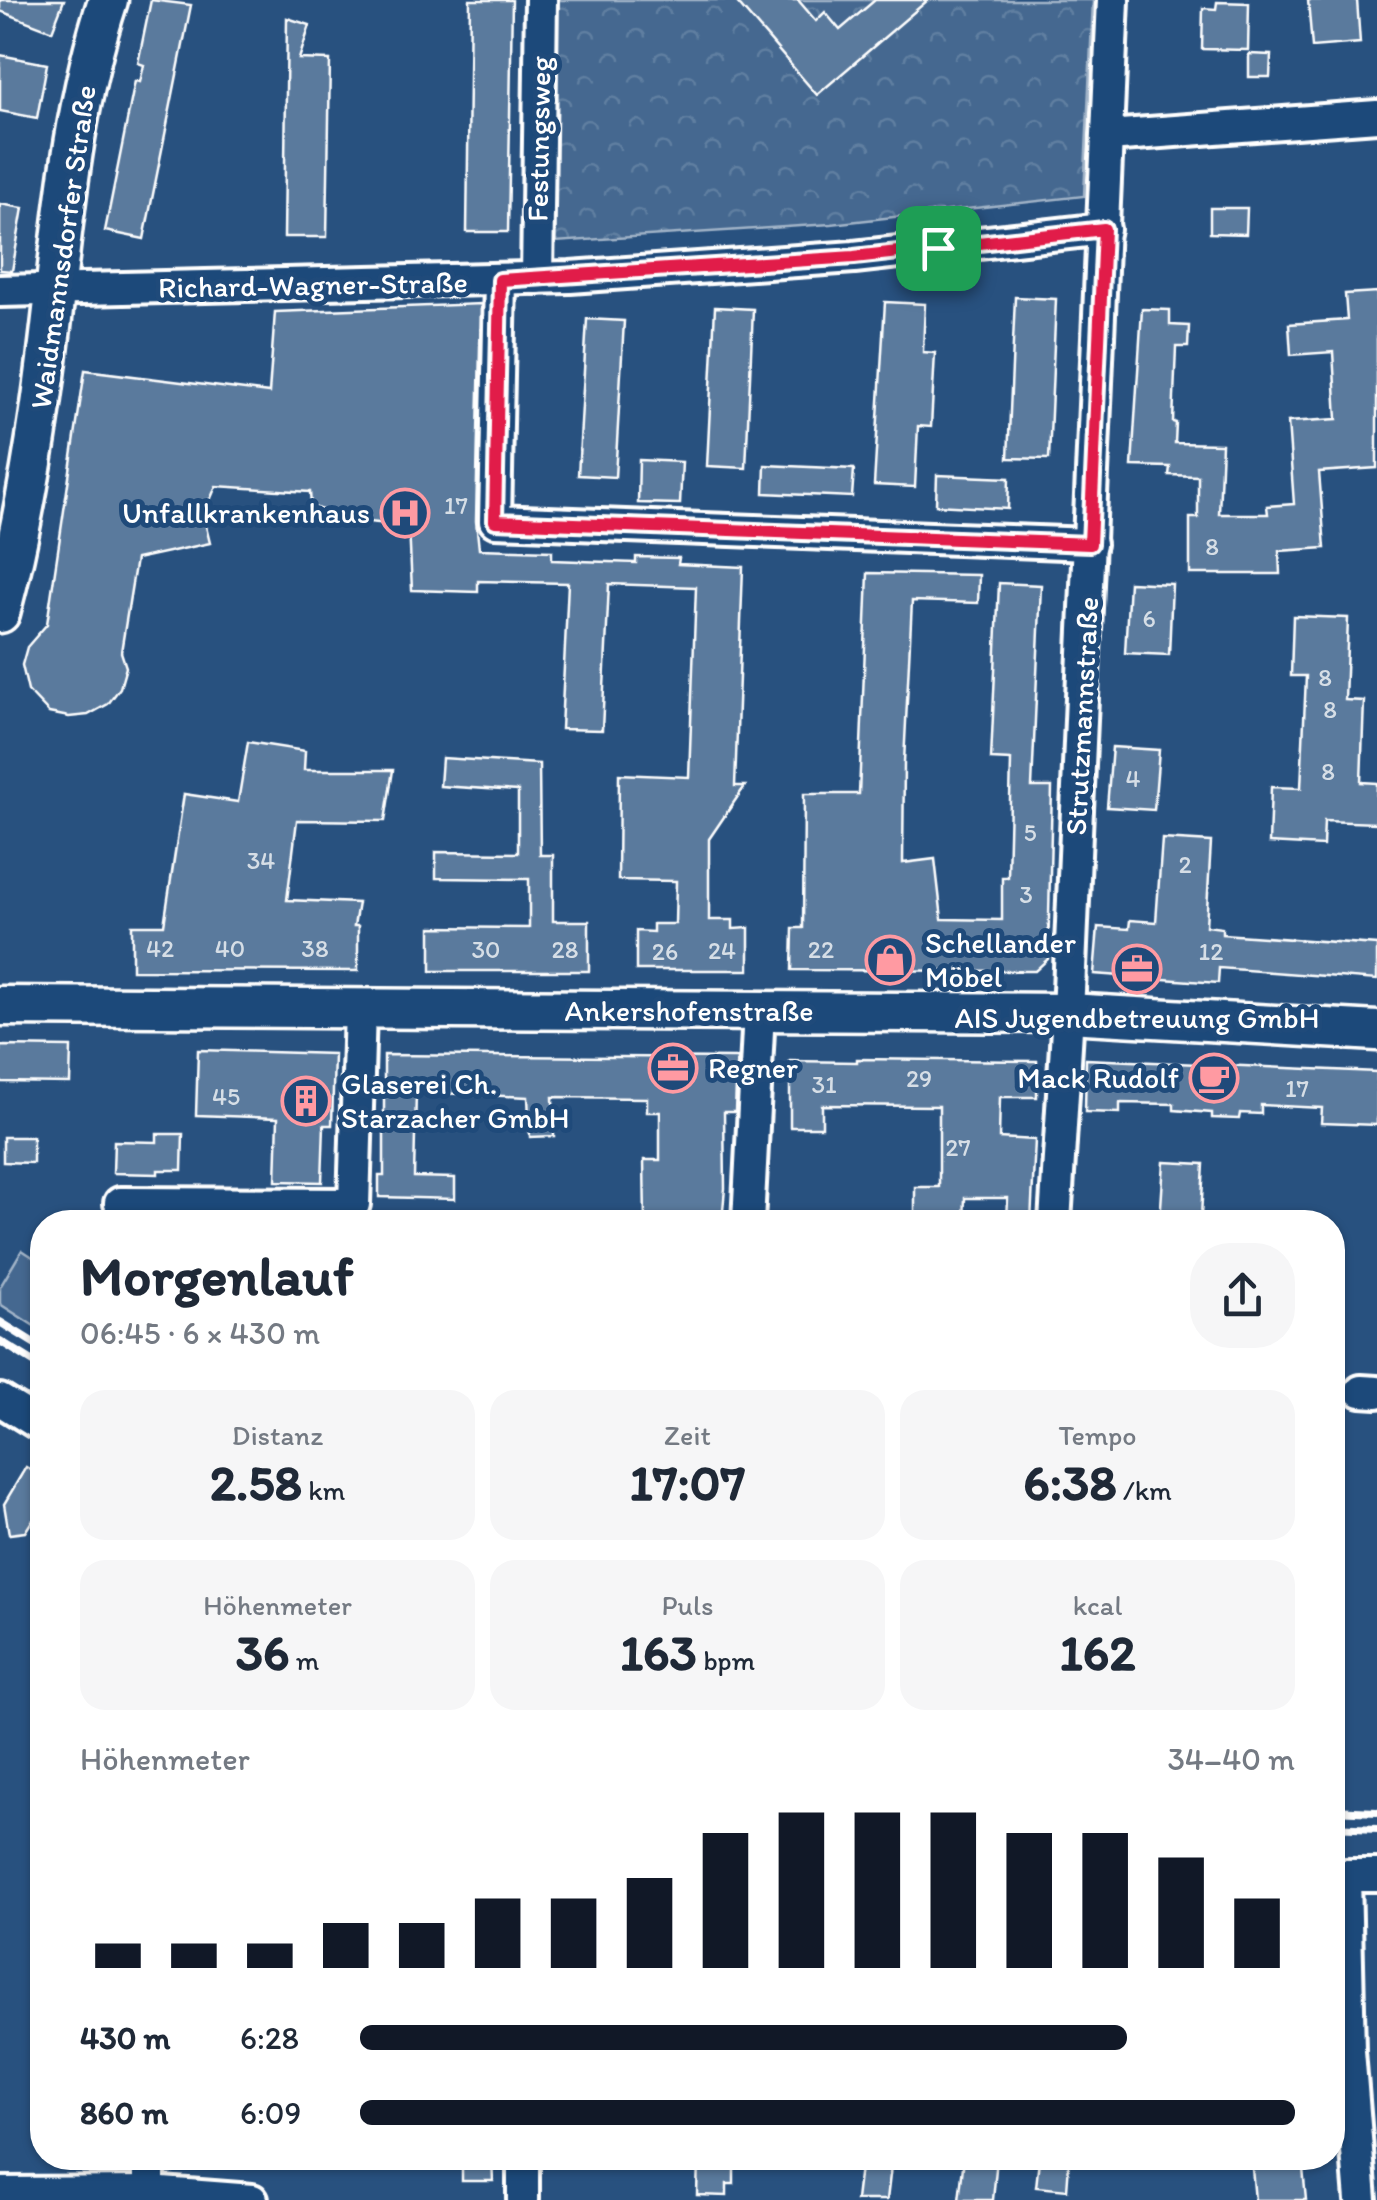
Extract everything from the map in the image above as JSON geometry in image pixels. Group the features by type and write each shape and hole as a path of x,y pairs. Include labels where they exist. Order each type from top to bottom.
{"street":[{"name":"Waidmannsdorfer Straße","path":"0,613 18,546 41,410 76,124 92,48 108,0"},
{"name":"Festungsweg","path":"537,278 542,0"},
{"name":"Strutzmannstraße","path":"1056,1210 1113,0"},
{"path":"1108,136 1377,116"},
{"name":"Richard-Wagner-Straße","path":"0,290 537,278 854,257 1104,229"},
{"path":"500,280 495,521 1090,544"},
{"name":"Ankershofenstraße","path":"0,1006 1068,1013 1377,1031"},
{"path":"120,1203 354,1204 360,1010"},
{"path":"749,1210 759,1012"},
{"path":"0,1400 30,1419"},
{"path":"1345,1876 1377,1876"},
{"path":"1345,1981 1361,2200"},
{"path":"149,2192 150,2170"},
{"path":"523,2170 523,2200"},
{"path":"0,2193 149,2192 252,2200"}],"green space":[{"path":"556,0 1093,0 1084,196 831,224 555,242"},
{"path":"22,1250 30,1255 30,1323 0,1304 0,1287"}],"building":[{"path":"0,0 64,0 52,31 0,11"},
{"path":"151,0 191,5 144,239 105,231 135,81 140,82 144,65 138,63"},
{"path":"470,0 512,0 508,232 467,232"},
{"path":"735,0 798,0 816,21 825,12 840,30 875,0 928,0 817,95"},
{"path":"1308,0 1357,0 1360,43 1312,47"},
{"path":"1217,2 1249,3 1248,50 1202,49 1203,8 1216,9"},
{"path":"287,18 310,25 299,59 330,60 327,237 284,237"},
{"path":"1249,54 1271,55 1270,77 1249,77"},
{"path":"0,55 47,64 37,118 0,111"},
{"path":"0,204 23,208 12,271 0,270"},
{"path":"1210,208 1247,208 1246,234 1210,233"},
{"path":"1377,292 1377,468 1319,472 1325,548 1279,551 1280,574 1190,574 1190,518 1198,518 1198,476 1169,475 1170,467 1132,466 1142,309 1170,310 1170,325 1189,326 1188,347 1176,347 1175,443 1222,444 1219,514 1268,514 1267,506 1294,504 1288,422 1337,419 1333,352 1291,355 1289,324 1347,320 1345,294"},
{"path":"1015,297 1056,299 1049,459 1008,458"},
{"path":"885,302 925,304 923,352 935,353 931,427 918,426 915,487 874,485"},
{"name":"Unfallkrankenhaus","path":"481,304 476,521 479,549 552,551 552,560 636,563 636,557 679,558 678,564 743,567 735,786 745,786 709,839 709,920 733,920 733,929 749,928 749,970 636,970 636,931 653,932 653,924 675,924 676,881 618,880 619,774 689,777 696,587 609,584 602,730 561,729 568,583 478,581 478,592 412,590 409,526 348,520 311,506 310,492 216,486 211,498 201,506 210,543 136,559 121,652 126,667 120,688 108,704 88,715 69,717 49,713 28,691 22,665 27,647 47,624 85,370 269,393 275,312"},
{"path":"715,307 753,309 746,468 707,466"},
{"path":"587,319 624,321 615,477 578,475"},
{"path":"639,460 682,462 680,504 638,503"},
{"path":"765,465 854,469 852,497 764,493"},
{"path":"937,475 1009,478 1008,509 936,505"},
{"path":"868,573 979,575 978,603 912,601 903,863 935,859 942,919 1002,920 1002,877 1008,877 1011,760 991,759 999,583 1041,585 1032,787 1052,787 1048,959 1035,971 792,970 793,928 803,928 804,794 859,794"},
{"path":"1129,582 1172,584 1169,655 1125,653"},
{"path":"1293,616 1348,618 1345,700 1364,701 1361,782 1377,783 1376,823 1324,821 1323,846 1269,843 1271,787 1301,788 1306,676 1291,676"},
{"path":"248,742 305,751 304,770 393,770 385,821 297,820 287,900 358,903 354,926 358,926 358,971 132,970 132,925 164,925 184,794 238,802"},
{"path":"1112,747 1159,750 1154,810 1107,807"},
{"path":"442,758 539,764 540,855 553,855 553,921 589,921 589,971 431,971 431,927 529,928 529,879 436,878 436,852 518,853 518,791 440,786"},
{"path":"1162,839 1211,842 1206,926 1222,928 1222,934 1377,945 1377,980 1219,968 1218,983 1094,974 1098,927 1129,929 1130,920 1156,922"},
{"path":"0,1046 71,1047 70,1083 0,1082"},
{"path":"198,1050 334,1054 332,1125 324,1125 322,1182 276,1181 278,1118 196,1115"},
{"path":"384,1055 737,1058 735,1112 724,1112 723,1210 645,1210 644,1160 660,1160 660,1112 647,1112 647,1098 553,1097 554,1136 530,1137 528,1097 416,1092 414,1177 455,1178 455,1199 379,1197 379,1176 384,1176"},
{"path":"1086,1059 1377,1072 1377,1125 1321,1123 1322,1108 1261,1105 1261,1114 1240,1113 1239,1119 1174,1110 1174,1104 1120,1103 1120,1113 1085,1112"},
{"path":"790,1061 1037,1061 1037,1097 1000,1097 999,1138 1035,1140 1032,1210 1008,1210 1008,1198 965,1198 964,1210 915,1210 915,1187 939,1187 939,1106 822,1105 822,1127 790,1127"},
{"path":"157,1134 183,1134 182,1170 113,1173 114,1141 157,1142"},
{"path":"3,1137 33,1137 33,1163 3,1162"},
{"path":"1164,1162 1204,1164 1201,1210 1161,1210"},
{"path":"26,1467 30,1470 30,1524 25,1532 9,1534 4,1504"},
{"path":"462,2170 493,2170 493,2181 462,2181"},
{"path":"698,2170 734,2170 734,2184 727,2184 727,2196 697,2195"},
{"path":"860,2170 891,2170 887,2200 856,2200"},
{"path":"963,2170 996,2170 993,2200 959,2200"},
{"path":"1038,2170 1068,2170 1067,2190 1036,2187"},
{"path":"1252,2170 1303,2170 1306,2200 1255,2200"}],"railway":[{"path":"0,1322 30,1341"},
{"path":"0,1341 30,1360"},
{"path":"1345,1811 1377,1812"},
{"path":"1345,1828 1377,1829"}],"place":[{"name":"Unfallkrankenhaus","path":"405,513"},
{"name":"Schellander Möbel","path":"890,960"},
{"name":"AIS Jugendbetreuung GmbH","path":"1137,969"},
{"name":"Regner","path":"673,1068"},
{"name":"Mack Rudolf","path":"1214,1078"},
{"name":"Glaserei Ch. Starzacher GmbH","path":"306,1101"}],"route":[{"path":"1104,229 1090,544 495,521 500,280 728,267 938,248 1104,229"}]}
